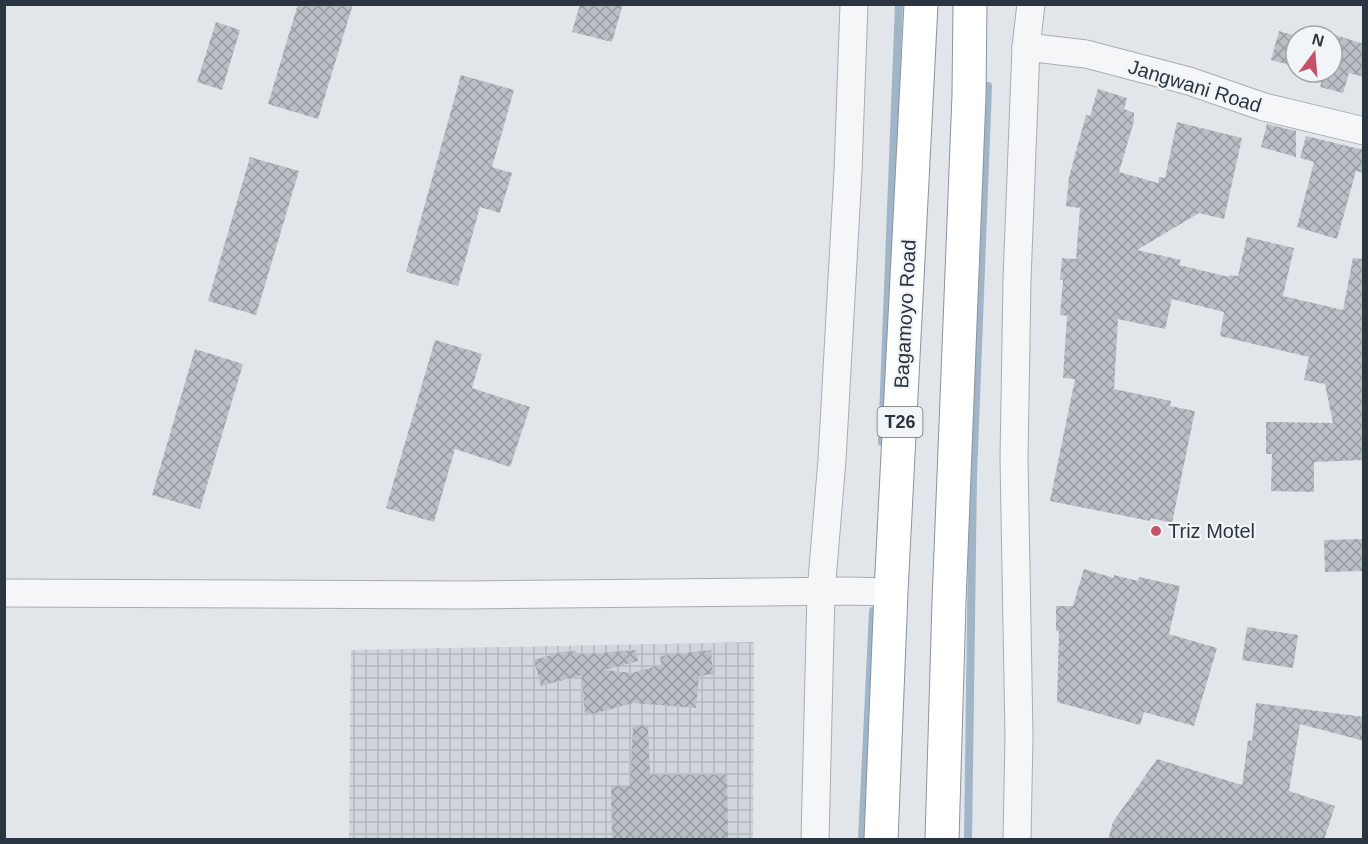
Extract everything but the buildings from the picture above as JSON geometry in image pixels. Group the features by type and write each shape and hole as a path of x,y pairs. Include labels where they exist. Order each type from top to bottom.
{"highway":[{"name":"Bagamoyo Road","path":"881,840 891,592 921,4"},
{"path":"942,840 969,95 970,4"}],"street":[{"path":"815,840 821,592 832,460 848,171 854,4"},
{"path":"1017,840 1019,736 1014,459 1017,280 1026,47 1032,4"},
{"name":"Jangwani Road","path":"1026,47 1086,54 1189,81 1264,107 1364,131"},
{"path":"4,593 465,595 891,592"}],"shaded area":[{"path":"754,642 753,839 349,840 351,650"}],"waterway":[{"path":"882,442 899,4"},
{"path":"968,840 973,476 988,86"},
{"path":"862,840 873,611"}],"place":[{"name":"Triz Motel","path":"1156,531"}]}
